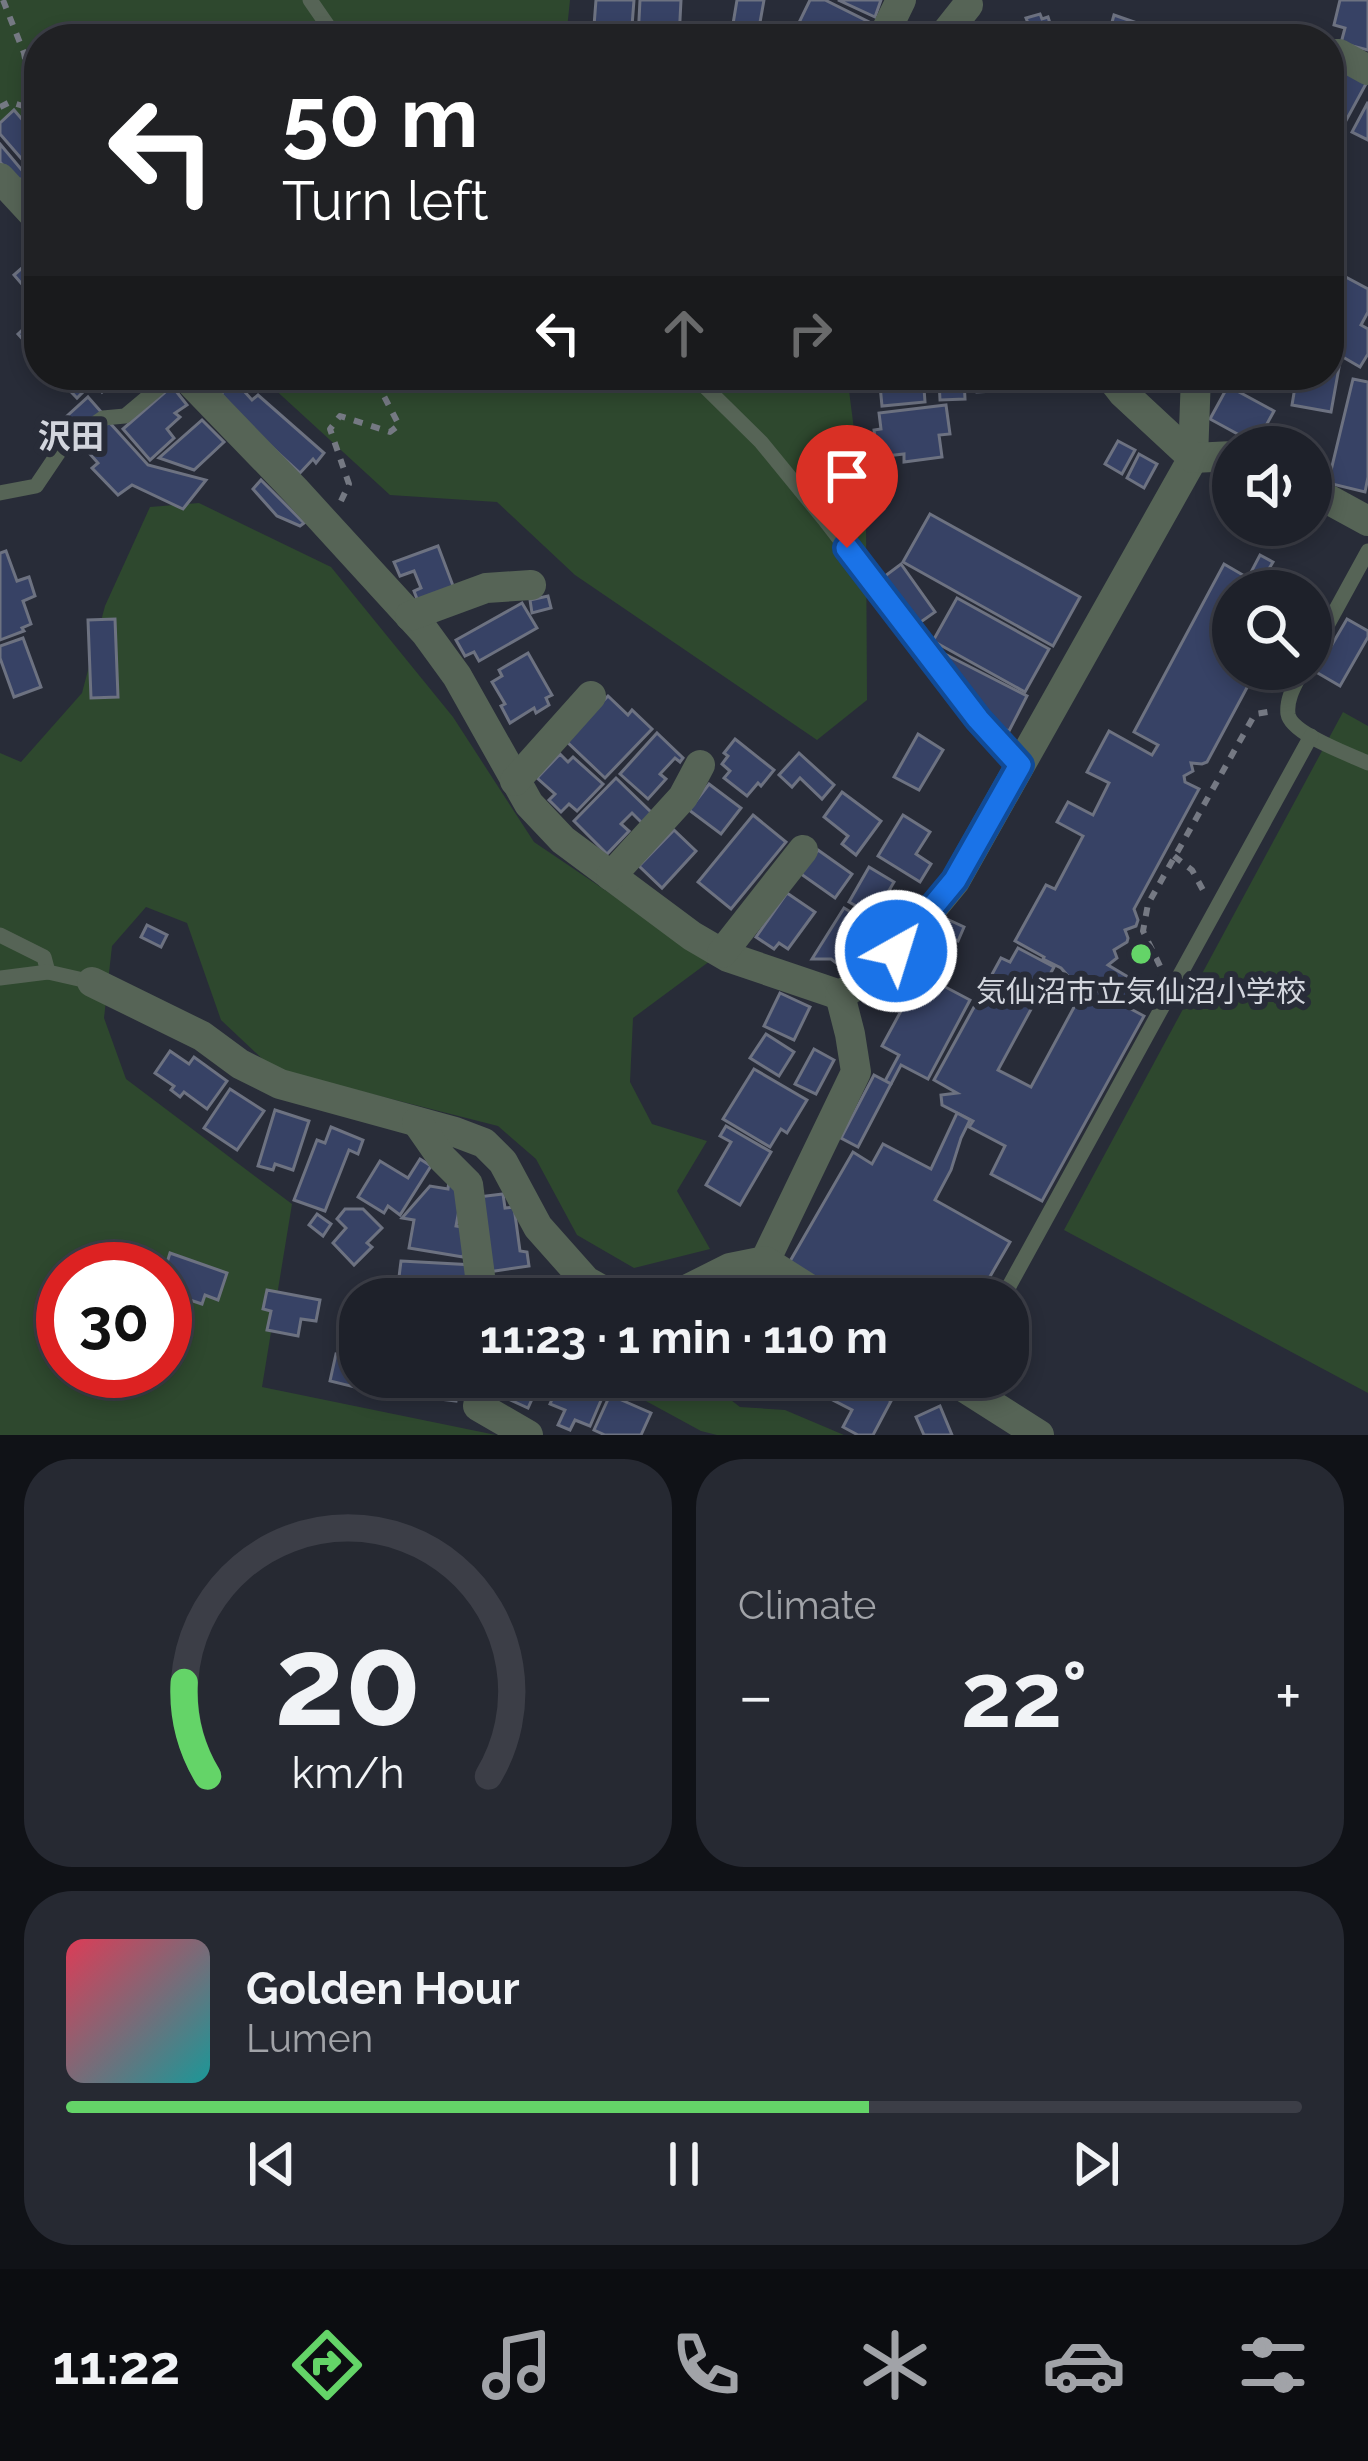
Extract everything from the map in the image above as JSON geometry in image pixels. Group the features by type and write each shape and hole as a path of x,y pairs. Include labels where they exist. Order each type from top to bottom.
{"street":[{"path":"953,24 968,5"},
{"path":"0,178 24,204"},
{"path":"198,390 410,616 457,676 529,804 563,840 722,953 840,995 880,972 955,880 1193,458 1195,390"},
{"path":"1121,390 1193,458 1212,457"},
{"path":"1332,501 1368,520"},
{"path":"410,616 486,588 531,585"},
{"path":"515,781 579,696"},
{"path":"610,876 683,797 700,766"},
{"path":"722,953 803,850"},
{"path":"92,982 202,1036 240,1064 280,1084 484,1143 503,1162 538,1227 583,1278"},
{"path":"765,1261 856,1072 840,995"},
{"path":"417,1122 468,1184 480,1278"},
{"path":"710,1278 730,1268 765,1261 792,1278"},
{"path":"480,1398 478,1406 528,1435"},
{"path":"983,1398 1039,1435"}],"lane":[{"path":"0,493 36,486 63,446 103,418 125,416 156,390"},
{"path":"708,390 761,442 978,719 1020,765"},
{"path":"1332,617 1368,551"},
{"path":"1292,690 1288,716 1294,728 1368,763"},
{"path":"1014,1278 1311,736"},
{"path":"0,935 44,957 48,972"},
{"path":"0,978 48,972 92,982"}],"path":[{"path":"3,0 24,53"},
{"path":"319,517 338,506 349,484 330,429 340,416 390,432 399,425 381,390"},
{"path":"1171,991 1143,931 1148,904 1255,713 1288,716"},
{"path":"1174,856 1192,870 1205,895 1219,905"}],"green space":[{"path":"0,0 570,0 568,24 24,24 24,153 0,125"},
{"path":"275,390 849,390 866,523 867,700 817,740 575,575 497,502 390,495"},
{"path":"199,503 331,567 453,717 534,842 710,961 633,1018 630,1082 652,1124 707,1141 677,1191 710,1249 634,1268 577,1235 536,1159 498,1126 273,1069 221,1020 187,923 146,907 112,946 104,1018 126,1079 292,1204 262,1387 496,1435 0,1435 0,753 21,762 82,693 105,606 150,507"},
{"path":"1343,712 1368,726 1368,1393 1064,1230"},
{"path":"640,1398 728,1398 740,1407 785,1410 844,1435 717,1435"}],"building":[{"path":"596,0 634,0 632,24 594,24"},
{"path":"640,0 681,0 680,24 639,24"},
{"path":"737,0 764,0 760,24 733,24"},
{"path":"810,0 825,0 873,24 798,24"},
{"path":"838,0 881,0 875,17"},
{"path":"1340,0 1368,0 1368,50 1344,44 1344,24 1334,24"},
{"path":"1040,14 1050,24 1025,24 1026,18"},
{"path":"1114,15 1137,23 1137,24 1112,24"},
{"path":"1344,69 1367,82 1344,124"},
{"path":"1368,102 1368,140 1352,132"},
{"path":"14,110 24,122 24,162 0,134 0,123"},
{"path":"0,144 24,177 18,182 0,162"},
{"path":"24,266 24,287 14,275"},
{"path":"1344,276 1368,289 1368,312 1361,325 1368,329 1368,354 1360,367 1344,358"},
{"path":"1353,379 1368,382 1365,492 1332,484"},
{"path":"167,390 175,390 187,405 175,413 180,417 167,429 174,438 150,460 123,429"},
{"path":"243,390 252,400 258,395 324,453 300,473 221,394"},
{"path":"880,390 924,390 925,402 882,406"},
{"path":"939,390 965,390 965,399 940,400"},
{"path":"1226,390 1235,390 1274,411 1266,426 1223,426 1210,419"},
{"path":"1294,390 1335,390 1331,412 1292,405"},
{"path":"88,397 103,414 79,427 67,416"},
{"path":"946,405 950,434 939,435 942,457 904,462 904,454 877,457 874,430 881,429 879,413"},
{"path":"202,420 224,442 194,470 159,458"},
{"path":"109,422 148,465 206,480 183,509 132,485 118,495 92,468 98,463 81,444"},
{"path":"1118,441 1135,450 1122,474 1105,464"},
{"path":"1139,454 1157,464 1144,488 1127,478"},
{"path":"261,480 304,523 300,526 277,516 253,489"},
{"path":"930,514 1080,597 1053,646 903,562"},
{"path":"438,546 455,591 419,604 414,591 421,588 414,571 400,576 394,562"},
{"path":"6,551 17,581 29,577 35,596 23,601 31,624 0,640 0,553"},
{"path":"1260,555 1273,562 1268,570 1252,570"},
{"path":"901,564 935,612 918,624 885,576"},
{"path":"1212,586 1212,690 1246,690 1207,762 1191,763 1193,771 1184,776 1185,782 1199,789 1134,909 1136,926 1125,930 1127,942 1114,950 1117,958 1108,965 1140,984 1139,995 1127,1000 1069,977 1015,941 1046,885 1055,889 1083,836 1057,822 1068,802 1093,815 1109,783 1087,772 1109,731 1152,755 1158,745 1134,732"},
{"path":"548,596 551,608 532,613 530,600"},
{"path":"957,598 1049,649 1025,692 933,641"},
{"path":"522,603 537,628 479,661 474,652 465,656 456,640"},
{"path":"115,619 118,697 91,698 88,620"},
{"path":"1347,619 1368,631 1340,686 1332,681 1332,645"},
{"path":"23,638 41,687 14,697 0,646"},
{"path":"939,651 1027,696 1009,731 989,722"},
{"path":"528,653 552,695 546,698 549,705 510,723 492,682 502,676 499,670"},
{"path":"608,696 652,729 605,778 565,740"},
{"path":"657,733 683,758 680,762 675,758 660,774 666,779 648,799 620,774"},
{"path":"918,734 943,750 919,790 894,777"},
{"path":"735,739 774,770 747,796 724,778 730,771 722,764 728,756 724,753"},
{"path":"799,753 834,785 822,799 800,778 792,787 779,775"},
{"path":"560,754 568,762 573,757 603,784 577,811 569,804 561,812 549,800 555,794 537,778"},
{"path":"616,778 652,813 642,823 632,813 621,824 629,831 607,854 574,821"},
{"path":"709,784 741,808 721,834 689,810"},
{"path":"842,792 881,821 856,855 842,844 848,836 824,817"},
{"path":"753,815 786,842 731,909 698,882"},
{"path":"903,815 930,832 916,854 931,864 920,882 878,856"},
{"path":"674,830 696,851 662,888 639,866"},
{"path":"818,850 852,874 835,898 801,874"},
{"path":"869,867 894,882 874,916 849,902"},
{"path":"787,893 815,912 788,949 779,943 774,949 756,937"},
{"path":"844,908 878,928 868,942 864,939 847,971 831,959 812,959"},
{"path":"949,920 964,927 958,941 943,934"},
{"path":"147,925 167,935 161,947 141,937"},
{"path":"1018,948 1054,967 998,1070 1031,1087 1086,985 1144,1016 1042,1201 991,1174 1005,1146 969,1127 973,1121 942,1105 941,1095 957,1093 934,1080 1001,958 1010,962"},
{"path":"934,981 970,1000 928,1079 901,1065 891,1084 885,1081 899,1055 882,1046 914,987 928,994"},
{"path":"780,993 810,1007 794,1040 764,1026"},
{"path":"766,1034 794,1052 779,1076 750,1058"},
{"path":"814,1049 834,1060 816,1094 795,1084"},
{"path":"170,1051 189,1064 194,1057 227,1081 207,1109 184,1092 180,1097 171,1090 174,1086 155,1073"},
{"path":"754,1069 807,1100 787,1133 781,1129 770,1147 723,1119"},
{"path":"874,1075 891,1084 858,1147 841,1138"},
{"path":"230,1089 264,1111 237,1150 204,1128"},
{"path":"275,1110 309,1121 293,1170 275,1164 273,1170 258,1166"},
{"path":"957,1113 970,1120 935,1200 1010,1242 989,1278 816,1278 789,1263 853,1152 872,1164 883,1144 931,1169"},
{"path":"726,1126 771,1152 740,1205 706,1185 731,1142 720,1136"},
{"path":"331,1127 363,1140 358,1154 349,1150 325,1211 294,1200 317,1140 325,1143"},
{"path":"420,1159 431,1166 400,1215 388,1206 384,1213 358,1197 380,1161 408,1178"},
{"path":"449,1180 464,1183 456,1226 468,1228 463,1257 409,1248 414,1220 402,1218 430,1186 448,1189"},
{"path":"503,1194 505,1208 514,1207 520,1251 527,1252 529,1266 488,1272 478,1197"},
{"path":"345,1209 363,1209 382,1228 354,1265 333,1243 346,1228 337,1219"},
{"path":"317,1214 331,1224 323,1236 309,1225"},
{"path":"192,1261 227,1273 218,1300 205,1295 202,1304 192,1301"},
{"path":"401,1261 474,1265 472,1278 399,1277"},
{"path":"267,1290 320,1300 316,1321 301,1319 298,1336 267,1330 271,1311 263,1309"},
{"path":"336,1354 339,1355 339,1383 330,1381"},
{"path":"506,1398 533,1398 528,1408"},
{"path":"553,1398 602,1398 590,1426 575,1420 570,1430 558,1425 565,1410 550,1404"},
{"path":"609,1398 651,1413 641,1435 605,1435 594,1430"},
{"path":"829,1398 891,1401 873,1435 858,1435 843,1427 852,1410"},
{"path":"940,1406 952,1435 924,1435 916,1417"}],"place":[{"name":"気仙沼市立気仙沼小学校","path":"1141,954"}],"district":[{"name":"沢田","path":"71,436"}],"route":[{"path":"847,548 978,719 1020,765 955,880 896,951"}]}
